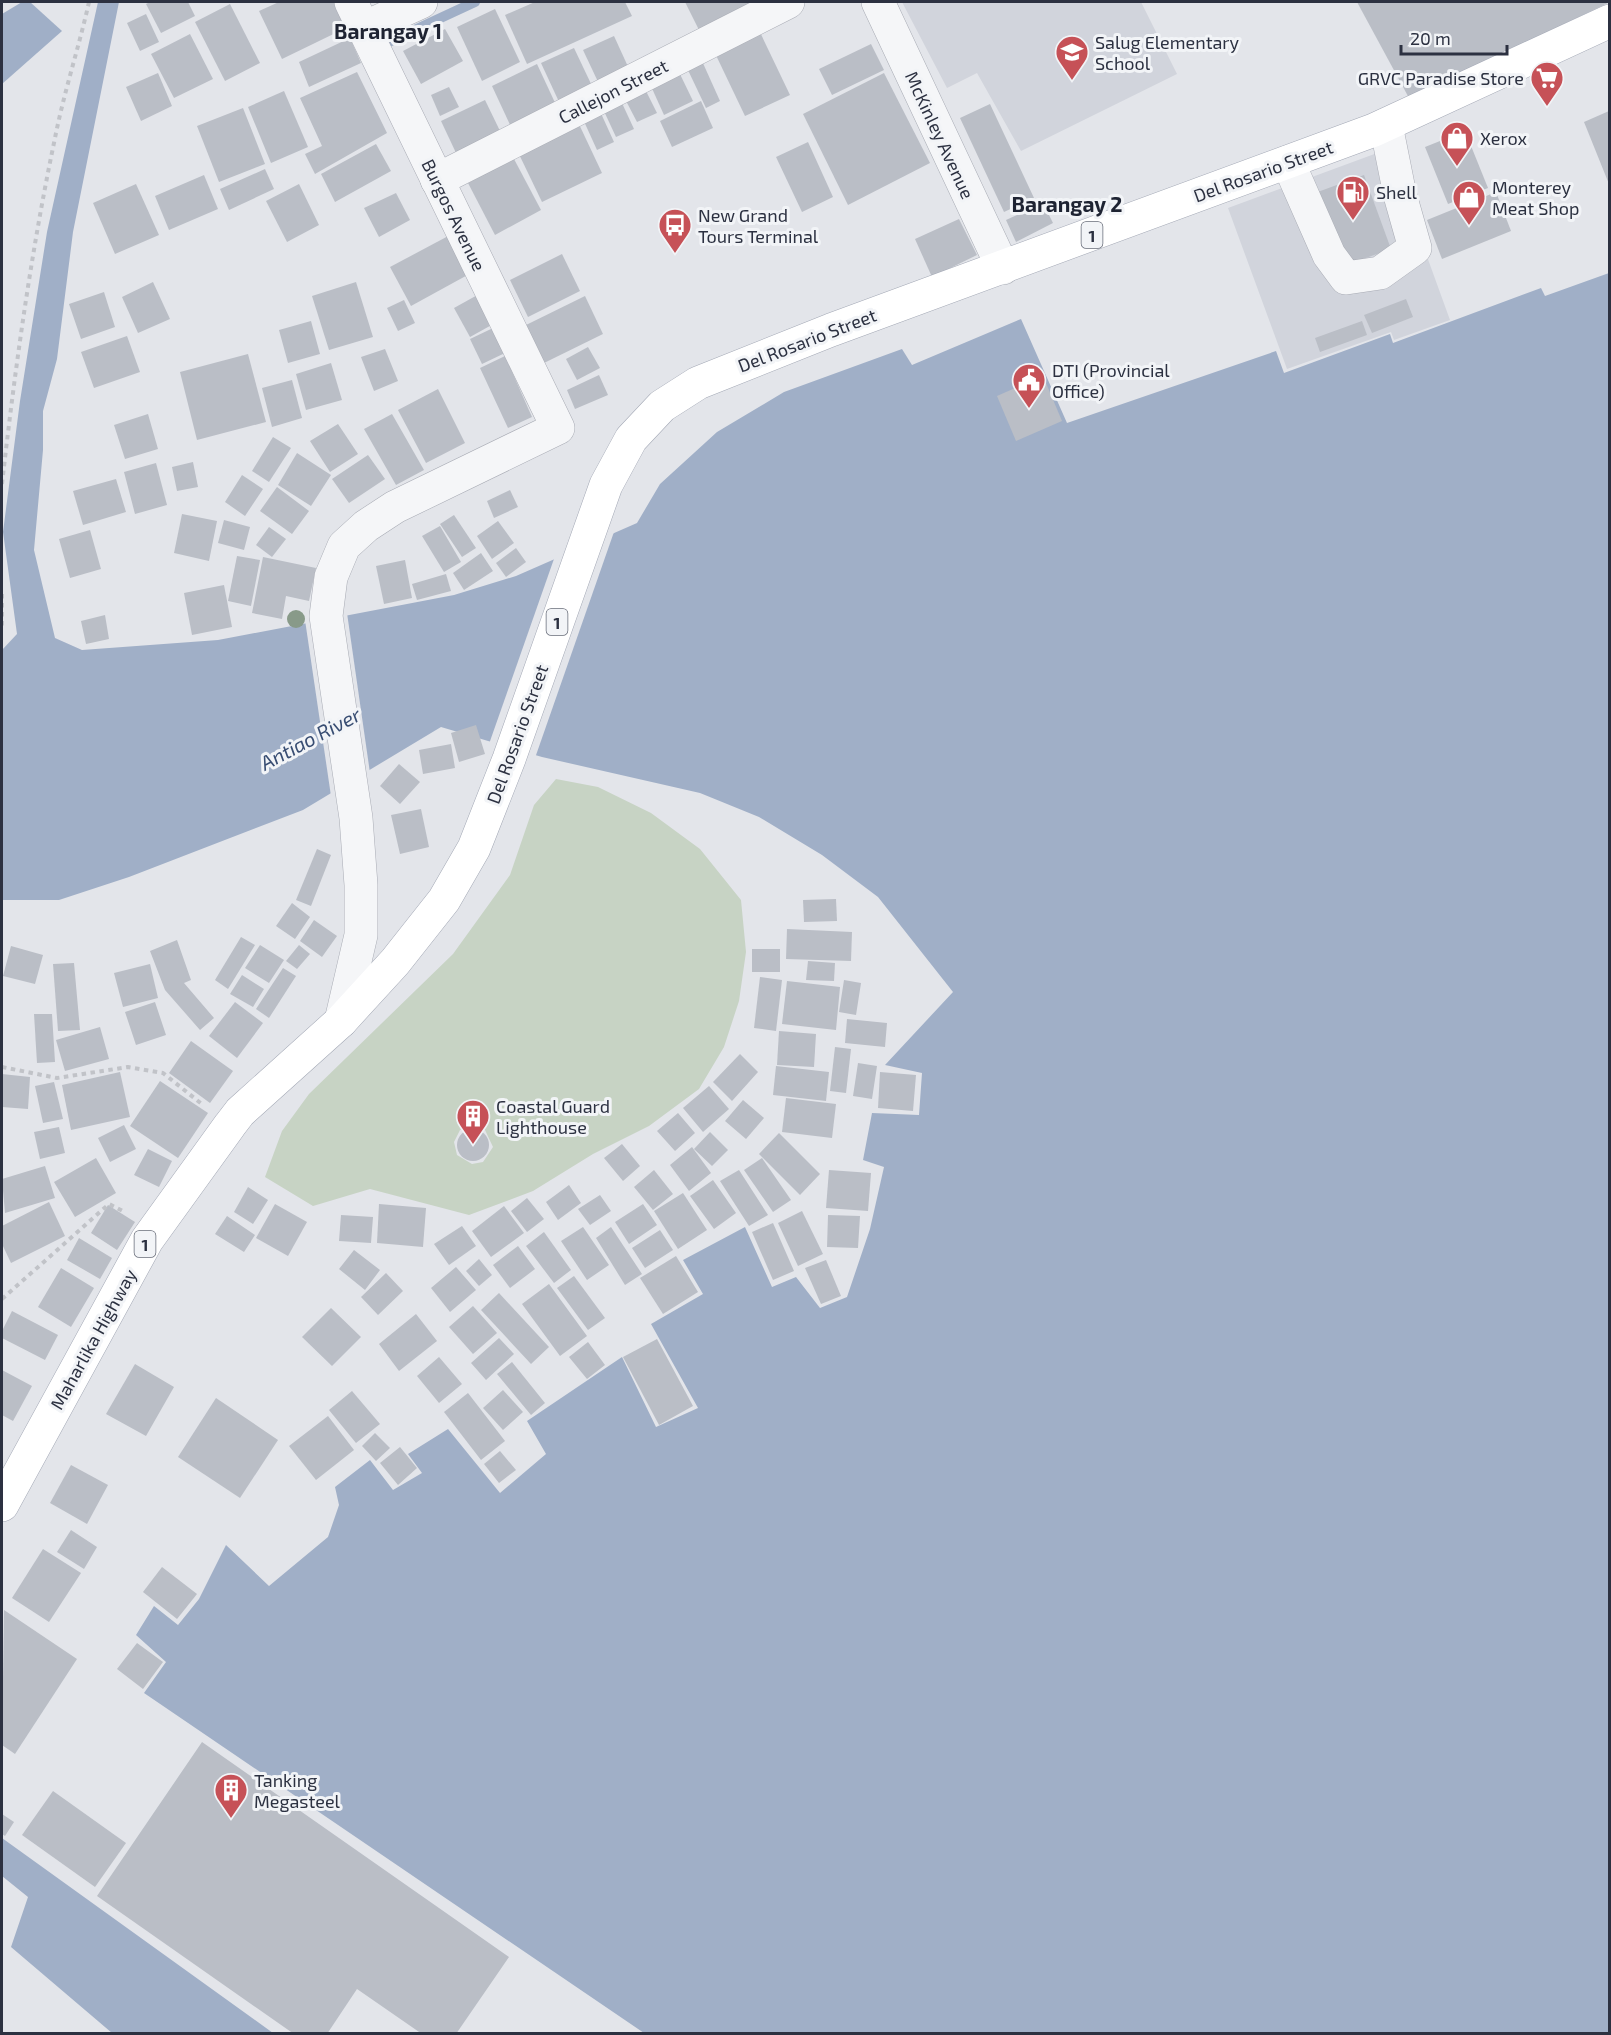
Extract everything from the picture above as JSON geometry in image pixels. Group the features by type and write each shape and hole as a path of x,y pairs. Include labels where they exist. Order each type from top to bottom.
{"main road":[{"name":"Del Rosario Street","path":"341,1021 395,962 444,900 474,848 509,759 606,485 639,431 662,406 698,383 831,330 1386,124 1610,21"},
{"name":"Maharlika Highway","path":"2,1506 154,1229 240,1112 341,1021"}],"street":[{"path":"358,15 422,2"},
{"name":"Callejon Street","path":"437,180 788,2"},
{"name":"McKinley Avenue","path":"878,2 1003,268"},
{"name":"Burgos Avenue","path":"341,1021 361,935 356,818 326,616 331,577 344,546 366,526 395,507 558,428 358,15"},
{"path":"1288,162 1329,255 1346,278 1380,273 1415,248 1400,195 1386,124"}],"path":[{"path":"2,484 11,400 37,230 55,137 89,2"},
{"path":"2,594 2,629"},
{"path":"2,1067 57,1078 128,1066 163,1073 230,1125"},
{"path":"2,1299 109,1204 154,1229"}],"shaded area":[{"name":"Salug Elementary School","path":"902,2 1141,2 1177,74 1021,151 977,73 947,88"},
{"path":"1388,149 1450,320 1394,340 1391,332 1287,369 1228,208"}],"green space":[{"path":"556,779 598,787 651,813 700,849 741,900 746,952 739,1001 724,1047 699,1089 649,1126 593,1154 533,1191 469,1215 370,1189 313,1206 265,1177 282,1131 309,1094 453,954 510,875 534,805","holes":["473,1126 485,1130 493,1147 483,1162 472,1164 457,1155 454,1142 460,1130"]}],"water":[{"path":"22,2 30,2 62,31 2,84 2,14"},
{"name":"Antiao River","path":"98,2 119,2 73,232 57,359 43,411 43,450 34,550 55,638 82,650 218,640 454,595 516,576 637,523 660,484 717,432 784,392 902,349 912,365 1021,319 1067,423 1276,351 1284,373 1390,334 1393,343 1541,288 1545,296 1609,273 1609,2033 644,2033 144,1693 166,1662 136,1635 154,1606 178,1625 199,1599 226,1545 269,1586 328,1537 339,1505 335,1487 370,1460 393,1490 422,1473 408,1454 448,1429 500,1493 546,1454 527,1421 622,1357 656,1427 698,1408 651,1324 703,1294 683,1260 745,1227 772,1287 796,1277 820,1308 847,1297 870,1229 884,1167 863,1160 872,1113 919,1115 922,1073 885,1065 953,992 878,897 822,855 759,817 700,793 542,757 441,727 303,810 129,877 59,900 2,900 2,650 17,634 3,532 20,401 47,232"},
{"path":"2,1838 273,2033 112,2033 11,1947 28,1897 2,1876"}],"pier":[{"path":"615,529 535,758 489,744 555,556"},
{"path":"347,613 370,773 331,796 305,620"}],"building":[{"path":"150,2 188,2 195,16 161,33 146,4"},
{"path":"279,2 338,2 350,26 282,59 259,11"},
{"path":"535,2 625,2 632,16 527,64 505,15"},
{"path":"685,2 767,2 701,34"},
{"path":"1357,2 1610,2 1409,98"},
{"path":"230,4 260,63 225,81 195,22"},
{"path":"495,9 520,62 482,81 457,27"},
{"path":"146,14 159,42 140,51 127,23"},
{"path":"758,28 790,95 745,116 713,49"},
{"path":"445,29 463,61 421,84 403,51"},
{"path":"190,34 213,79 174,98 151,54"},
{"path":"614,36 630,71 600,86 583,50"},
{"path":"350,38 361,63 309,87 299,62"},
{"path":"871,44 884,70 832,95 819,69"},
{"path":"574,48 593,88 560,104 541,63"},
{"path":"702,61 720,101 706,108 687,68"},
{"path":"537,64 557,107 512,129 492,86"},
{"path":"678,70 693,101 664,115 650,84"},
{"path":"357,72 387,133 315,174 305,154 322,146 300,98"},
{"path":"158,73 172,106 141,121 126,87"},
{"path":"884,73 930,163 848,205 803,114"},
{"path":"449,87 459,107 440,116 431,95"},
{"path":"644,87 657,113 637,122 624,97"},
{"path":"284,91 308,147 271,163 248,107"},
{"path":"485,100 501,133 457,155 441,121"},
{"path":"621,101 634,129 616,137 603,109"},
{"path":"701,101 713,128 672,147 660,121"},
{"path":"990,104 1034,198 1004,212 960,118"},
{"path":"243,108 265,164 219,182 197,126"},
{"path":"599,109 614,142 597,150 582,117"},
{"path":"1609,111 1609,184 1584,122"},
{"path":"577,120 602,173 542,202 516,148"},
{"name":"Xerox","path":"1465,131 1488,188 1448,204 1425,147"},
{"path":"808,142 833,197 802,212 776,157"},
{"path":"376,144 391,171 335,202 321,174"},
{"path":"514,159 541,210 495,235 468,183"},
{"path":"265,169 274,189 229,210 220,189"},
{"path":"204,175 218,209 169,230 155,196"},
{"name":"Shell","path":"1364,175 1391,249 1343,266 1315,193"},
{"path":"136,184 159,235 115,254 93,203"},
{"path":"299,184 319,225 287,242 266,201"},
{"name":"Monterey Meat Shop","path":"1496,192 1511,231 1442,259 1427,220"},
{"path":"396,193 410,220 379,237 364,208"},
{"path":"1043,203 1053,223 1016,242 1006,220"},
{"path":"959,219 977,255 932,277 915,239"},
{"path":"452,234 473,272 411,306 390,267"},
{"path":"562,254 580,291 528,317 510,280"},
{"path":"153,282 170,319 138,333 122,297"},
{"path":"356,282 373,337 329,350 312,296"},
{"path":"104,292 115,327 81,339 69,304"},
{"path":"481,293 497,322 470,337 454,308"},
{"path":"585,296 603,334 544,363 526,325"},
{"path":"1406,299 1413,317 1372,333 1364,315"},
{"path":"404,300 415,323 398,331 387,308"},
{"path":"311,321 320,354 288,363 279,330"},
{"path":"1362,321 1367,335 1320,352 1315,338"},
{"path":"493,328 505,353 482,364 470,339"},
{"path":"127,336 140,372 94,388 81,352"},
{"path":"588,347 600,368 577,380 566,359"},
{"path":"385,349 398,381 374,391 361,357"},
{"path":"248,354 266,422 197,440 180,372"},
{"path":"505,356 532,417 508,428 480,368"},
{"path":"331,363 342,400 306,410 296,374"},
{"path":"599,375 608,395 575,409 567,390"},
{"name":"DTI (Provincial Office)","path":"1043,376 1062,421 1016,441 997,396"},
{"path":"292,380 302,418 272,427 262,388"},
{"path":"438,389 465,443 426,463 398,410"},
{"path":"148,414 158,449 125,459 114,425"},
{"path":"392,414 424,470 396,485 364,429"},
{"path":"338,424 358,454 330,472 310,441"},
{"path":"273,437 291,448 269,482 252,471"},
{"path":"297,453 331,475 311,506 278,485"},
{"path":"368,455 385,479 349,503 332,479"},
{"path":"193,462 198,487 177,491 172,467"},
{"path":"156,463 167,505 135,514 124,472"},
{"path":"242,475 263,489 245,516 225,502"},
{"path":"116,479 126,512 83,525 73,491"},
{"path":"277,487 309,511 292,534 260,511"},
{"path":"510,490 518,507 494,518 487,501"},
{"path":"182,514 217,521 209,561 174,553"},
{"path":"454,515 476,548 462,557 440,524"},
{"path":"224,520 250,527 244,550 218,543"},
{"path":"498,521 514,543 492,559 477,536"},
{"path":"440,526 461,562 444,572 422,536"},
{"path":"269,527 286,539 272,557 256,545"},
{"path":"90,530 101,569 70,578 59,539"},
{"path":"516,548 526,562 506,577 496,563"},
{"path":"481,553 493,571 464,590 453,573"},
{"path":"237,556 260,560 251,606 228,601"},
{"path":"263,557 316,568 309,601 286,596 282,619 252,613"},
{"path":"405,560 412,598 384,604 376,566"},
{"path":"446,574 451,591 417,600 412,584"},
{"path":"224,585 232,627 192,635 184,593"},
{"path":"105,615 109,639 86,644 81,621"},
{"path":"476,725 485,754 459,762 451,733"},
{"path":"451,744 455,768 423,774 419,750"},
{"path":"399,764 420,782 400,804 380,786"},
{"path":"421,809 429,847 400,854 391,815"},
{"path":"317,849 331,855 311,906 296,900"},
{"path":"836,899 837,921 804,922 803,900"},
{"path":"292,903 310,917 295,939 276,926"},
{"path":"314,920 337,936 322,957 300,941"},
{"path":"787,929 852,932 851,961 786,959"},
{"path":"241,937 255,945 228,989 215,980"},
{"path":"177,940 191,980 184,983 214,1018 200,1030 165,990 150,951"},
{"path":"260,945 284,960 269,983 245,968"},
{"path":"299,945 310,954 297,969 286,961"},
{"path":"11,946 43,955 35,984 3,976"},
{"path":"752,949 780,949 780,972 752,972"},
{"path":"808,961 835,963 834,981 806,980"},
{"path":"74,963 80,1030 58,1031 53,964"},
{"path":"150,964 158,998 123,1007 114,973"},
{"path":"283,968 296,976 269,1018 256,1009"},
{"path":"242,975 264,989 253,1007 230,994"},
{"path":"760,977 782,980 776,1031 754,1028"},
{"path":"844,980 861,983 856,1015 839,1012"},
{"path":"787,981 840,987 836,1030 782,1024"},
{"path":"155,1002 166,1035 136,1045 125,1012"},
{"path":"235,1002 263,1023 237,1058 209,1036"},
{"path":"34,1014 52,1014 55,1062 37,1063"},
{"path":"847,1019 887,1023 885,1047 845,1043"},
{"path":"100,1027 109,1059 65,1071 56,1040"},
{"path":"779,1031 816,1034 814,1067 777,1065"},
{"path":"191,1041 233,1071 210,1103 169,1073"},
{"path":"835,1047 851,1049 846,1093 830,1091"},
{"path":"740,1054 758,1072 732,1101 713,1082"},
{"path":"858,1063 877,1066 872,1099 853,1096"},
{"path":"776,1066 829,1072 826,1101 773,1095"},
{"path":"120,1072 130,1117 71,1130 62,1085"},
{"path":"880,1072 916,1075 913,1111 878,1108"},
{"path":"2,1074 30,1077 28,1109 2,1107"},
{"path":"160,1081 208,1113 178,1158 130,1126"},
{"path":"54,1082 63,1119 43,1123 35,1086"},
{"path":"709,1086 729,1109 703,1132 683,1108"},
{"path":"786,1098 836,1104 832,1138 782,1132"},
{"path":"743,1100 764,1118 746,1139 725,1121"},
{"path":"678,1113 695,1133 675,1151 657,1131"},
{"path":"124,1125 136,1149 110,1162 98,1138"},
{"path":"59,1127 65,1153 40,1159 34,1132"},
{"name":"Coastal Guard Lighthouse","path":"473,1129 484,1134 489,1145 484,1156 473,1161 462,1156 457,1145 462,1134"},
{"path":"710,1132 728,1150 712,1166 694,1149"},
{"path":"779,1133 820,1174 800,1195 759,1154"},
{"path":"622,1144 640,1166 623,1181 604,1158"},
{"path":"692,1147 711,1173 689,1191 670,1165"},
{"path":"148,1149 172,1161 159,1187 134,1175"},
{"path":"96,1158 116,1193 75,1217 54,1182"},
{"path":"762,1158 791,1200 773,1212 744,1170"},
{"path":"45,1166 55,1198 5,1213 2,1179"},
{"path":"654,1170 673,1194 653,1210 634,1187"},
{"path":"739,1170 768,1215 749,1226 720,1181"},
{"path":"829,1170 871,1173 868,1211 826,1208"},
{"path":"713,1180 736,1213 714,1229 690,1196"},
{"path":"569,1185 581,1203 558,1220 546,1202"},
{"path":"248,1187 268,1200 253,1224 234,1212"},
{"path":"683,1193 707,1230 678,1249 654,1211"},
{"path":"600,1195 611,1211 590,1225 578,1209"},
{"path":"527,1198 544,1219 527,1232 511,1211"},
{"path":"49,1202 65,1236 11,1263 2,1244 2,1226"},
{"path":"275,1204 307,1222 288,1256 256,1238"},
{"path":"379,1204 426,1208 423,1247 377,1243"},
{"path":"643,1204 657,1225 629,1244 615,1222"},
{"path":"108,1205 135,1222 117,1250 91,1233"},
{"path":"504,1206 524,1233 491,1257 472,1231"},
{"path":"802,1211 823,1254 798,1266 778,1223"},
{"path":"341,1215 373,1217 371,1243 339,1241"},
{"path":"828,1215 860,1216 858,1248 827,1247"},
{"path":"227,1216 255,1235 244,1252 215,1234"},
{"path":"773,1223 794,1271 773,1280 752,1232"},
{"path":"462,1226 476,1246 449,1265 434,1244"},
{"path":"583,1227 609,1265 587,1280 561,1241"},
{"path":"611,1227 642,1274 625,1285 596,1238"},
{"path":"660,1230 673,1250 645,1268 632,1248"},
{"path":"544,1232 571,1270 554,1283 526,1246"},
{"path":"79,1238 112,1258 100,1279 67,1260"},
{"path":"518,1246 535,1269 510,1288 493,1265"},
{"path":"354,1250 380,1270 365,1290 339,1269"},
{"path":"676,1256 698,1292 663,1314 640,1278"},
{"path":"479,1259 492,1275 479,1286 466,1271"},
{"path":"826,1260 841,1296 821,1304 805,1268"},
{"path":"456,1267 476,1290 450,1312 431,1288"},
{"path":"61,1268 94,1288 71,1327 38,1307"},
{"path":"386,1273 403,1291 378,1315 361,1297"},
{"path":"574,1276 605,1318 588,1330 557,1288"},
{"path":"549,1284 587,1336 560,1356 522,1304"},
{"path":"499,1293 549,1347 531,1364 481,1310"},
{"path":"473,1306 497,1333 473,1354 449,1327"},
{"path":"331,1308 361,1337 332,1366 302,1337"},
{"path":"12,1311 58,1335 45,1360 2,1338 2,1331"},
{"path":"416,1314 437,1341 399,1371 379,1344"},
{"path":"499,1338 514,1354 486,1380 471,1363"},
{"path":"657,1339 693,1406 659,1425 623,1357"},
{"path":"588,1342 605,1365 587,1379 569,1357"},
{"path":"439,1357 462,1384 439,1403 417,1376"},
{"path":"512,1362 545,1403 531,1415 497,1374"},
{"path":"135,1364 174,1387 146,1436 106,1414"},
{"path":"2,1370 32,1386 13,1421 2,1415"},
{"path":"503,1390 523,1412 503,1430 483,1408"},
{"path":"352,1391 380,1424 356,1443 329,1410"},
{"path":"468,1393 505,1441 481,1460 444,1412"},
{"path":"216,1398 278,1440 240,1498 178,1457"},
{"path":"328,1416 354,1450 316,1480 289,1446"},
{"path":"375,1433 390,1448 376,1461 362,1446"},
{"path":"400,1447 417,1468 398,1485 380,1463"},
{"path":"500,1451 516,1470 499,1483 484,1464"},
{"path":"71,1465 108,1485 87,1524 50,1503"},
{"path":"71,1530 97,1547 84,1569 57,1552"},
{"path":"43,1549 81,1573 49,1622 12,1598"},
{"path":"162,1567 197,1594 177,1619 143,1592"},
{"path":"4,1610 77,1659 15,1754 2,1745"},
{"path":"137,1643 163,1662 143,1689 117,1669"},
{"name":"Tanking Megasteel","path":"202,1742 509,1957 456,2034 422,2034 357,1989 327,2034 294,2034 97,1896"},
{"path":"53,1791 126,1843 95,1887 22,1835"},
{"path":"2,1814 14,1822 5,1836 2,1834"}],"waterway":[{"path":"378,47 475,2"}],"place":[{"name":"Salug Elementary School","path":"1072,81"},
{"name":"GRVC Paradise Store","path":"1547,107"},
{"name":"Xerox","path":"1457,167"},
{"name":"Shell","path":"1353,221"},
{"name":"Monterey Meat Shop","path":"1469,226"},
{"name":"New Grand Tours Terminal","path":"675,254"},
{"name":"DTI (Provincial Office)","path":"1029,409"},
{"name":"Coastal Guard Lighthouse","path":"473,1145"},
{"name":"Tanking Megasteel","path":"231,1819"}],"district":[{"name":"Barangay 1","path":"388,30"},
{"name":"Barangay 2","path":"1067,203"}]}
